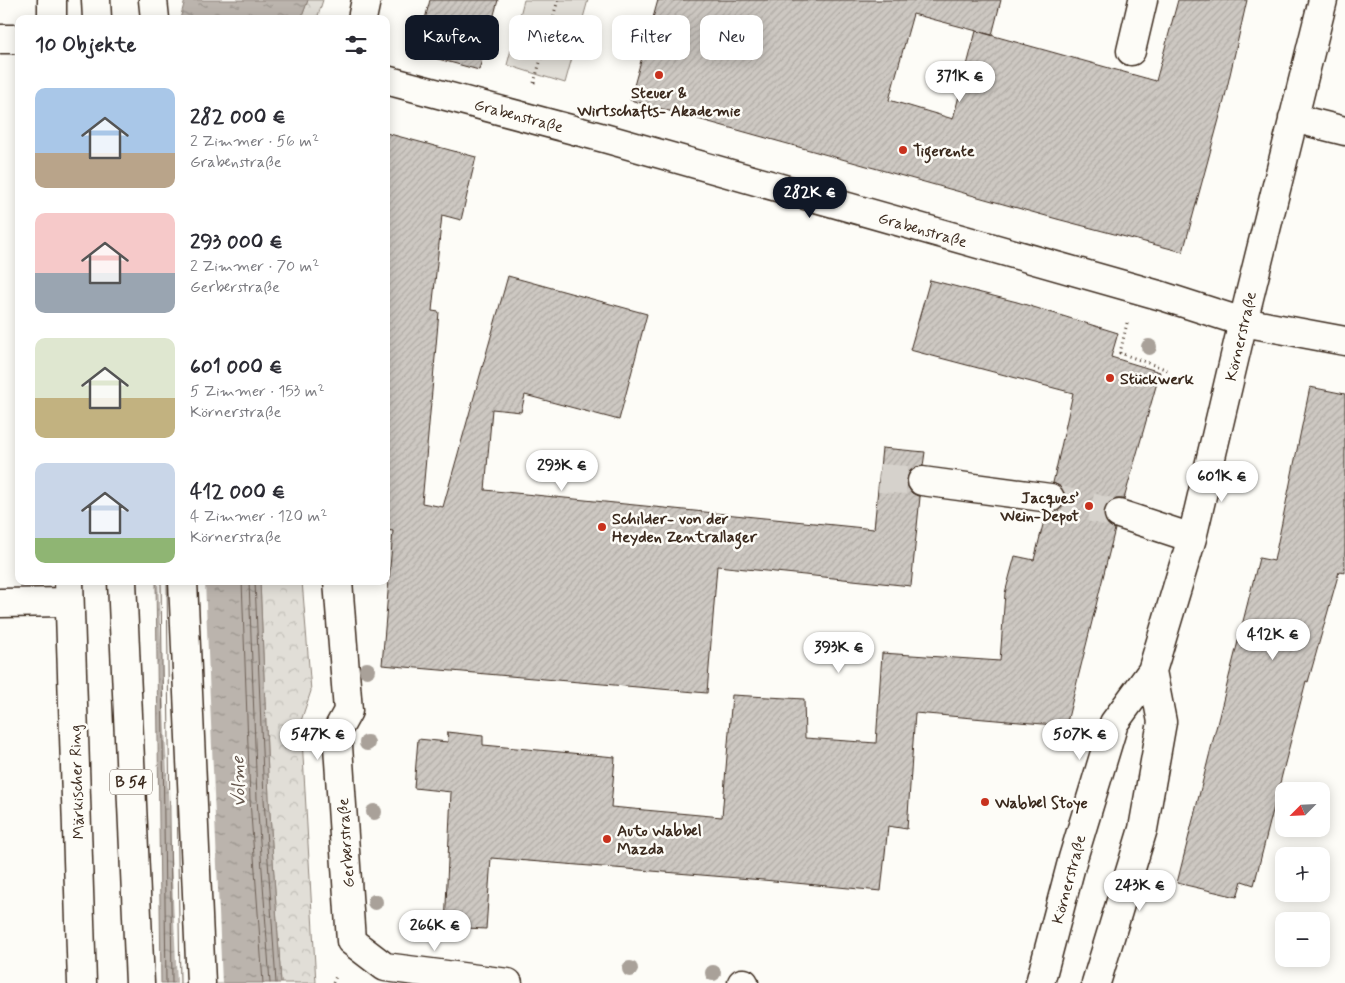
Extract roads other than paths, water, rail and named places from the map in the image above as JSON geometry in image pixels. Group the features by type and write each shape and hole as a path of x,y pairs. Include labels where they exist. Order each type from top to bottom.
{"street":[{"path":"52,0 52,15"},
{"path":"96,0 97,15"},
{"path":"153,0 155,15"},
{"path":"363,15 366,0"},
{"path":"1131,51 1143,0"},
{"name":"Körnerstraße","path":"1040,983 1073,858 1114,723 1152,671 1192,538 1243,322 1323,0"},
{"path":"0,39 15,39"},
{"name":"Grabenstraße","path":"390,81 604,138 1162,296 1243,322 1345,341"},
{"path":"1293,118 1345,132"},
{"path":"922,481 1050,498"},
{"path":"1119,514 1192,538"},
{"name":"B 54","path":"122,585 140,983"},
{"path":"183,585 201,983"},
{"name":"Gerberstraße","path":"338,585 348,712 337,731 351,941 385,966 508,983"},
{"path":"0,603 69,592"},
{"name":"Märkischer Ring","path":"69,592 82,983"},
{"name":"Körnerstraße","path":"1096,983 1143,829 1162,722 1152,671"}],"water":[{"path":"185,0 308,0 302,15 181,15"},
{"name":"Volme","path":"156,585 260,585 269,799 281,983 161,983"}],"tunnel":[{"path":"879,478 922,481"},
{"path":"1050,498 1119,514"}],"place":[{"name":"Steuer & Wirtschafts- Akademie","path":"659,75"},
{"name":"Tigerente","path":"903,150"},
{"name":"Stückwerk","path":"1110,378"},
{"name":"Jacques’ Wein-Depot","path":"1089,506"},
{"name":"Schilder- von der Heyden Zentrallager","path":"602,527"},
{"name":"Wabbel Stoye","path":"985,802"},
{"name":"Auto Wabbel Mazda","path":"607,839"}]}
